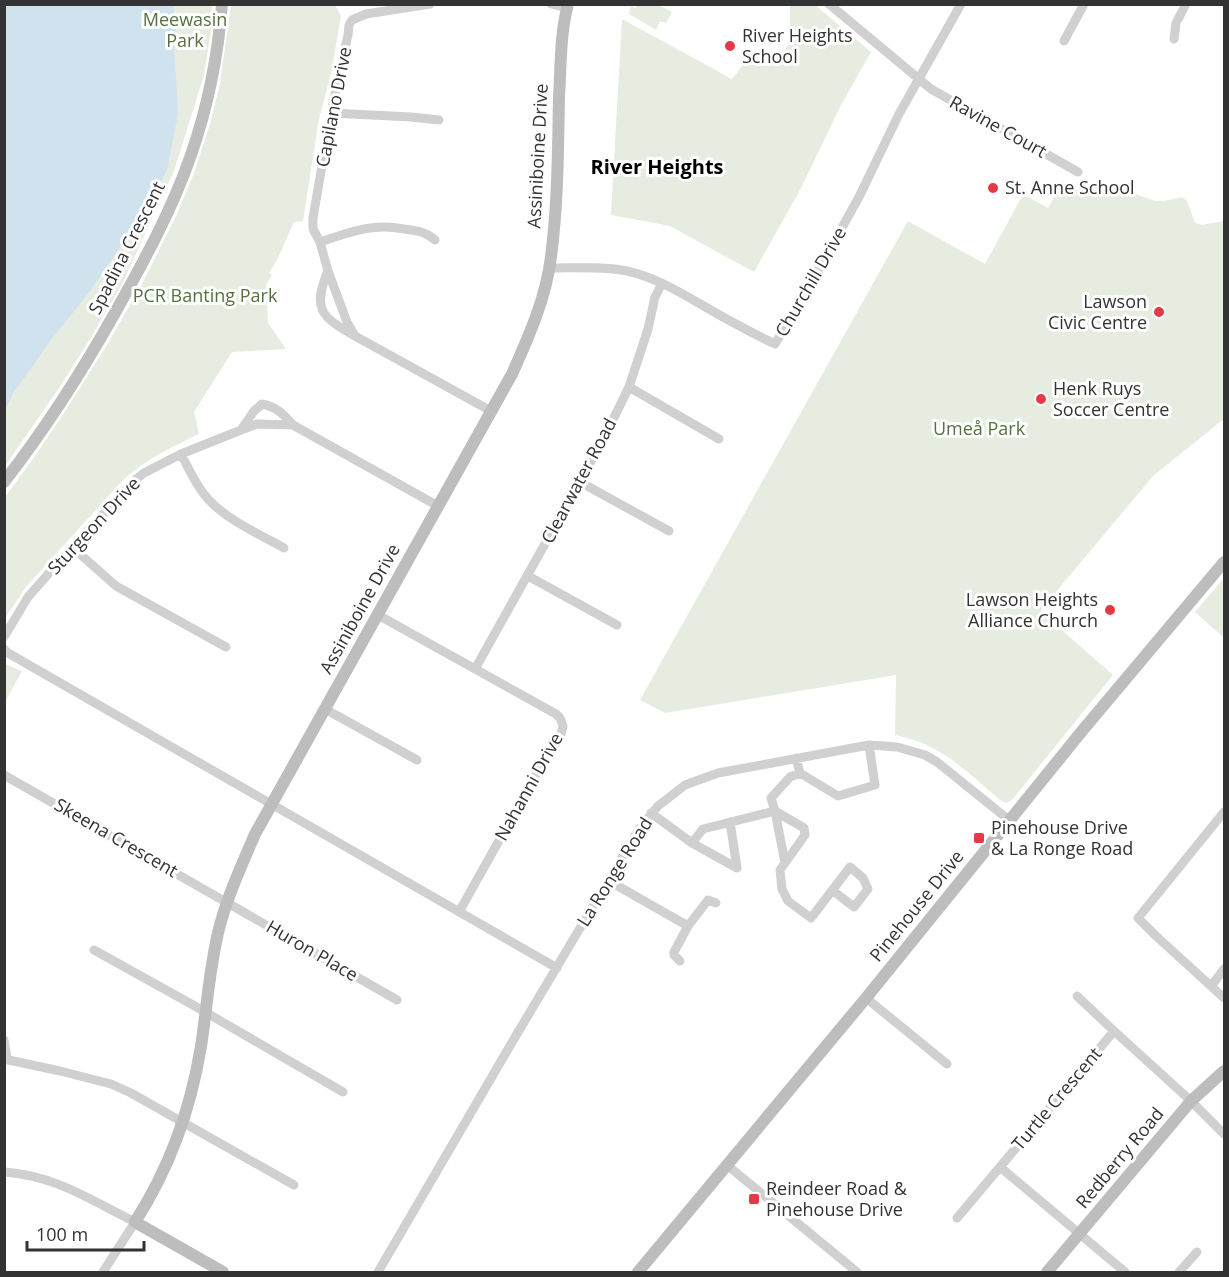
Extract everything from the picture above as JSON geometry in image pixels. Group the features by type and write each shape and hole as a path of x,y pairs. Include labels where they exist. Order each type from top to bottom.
{"street":[{"name":"Capilano Drive","path":"355,336 313,229 331,113 349,25 352,20 366,14 430,4"},
{"path":"551,4 567,6"},
{"name":"Churchill Drive","path":"549,268 619,270 647,277 775,345 853,207 887,138 961,4"},
{"path":"1064,40 1084,4"},
{"path":"1173,39 1176,23 1186,4"},
{"name":"Spadina Crescent","path":"4,482 68,392 136,276 165,218 201,124 214,68 222,5"},
{"name":"Assiniboine Drive","path":"135,1222 166,1167 182,1122 201,1049 211,965 226,902 255,834 512,374 531,332 549,268 556,205 561,48 567,6"},
{"name":"Ravine Court","path":"832,6 931,89 1078,172"},
{"path":"331,113 439,120"},
{"path":"320,242 354,230 389,226 425,232 435,240"},
{"path":"328,271 321,288 320,303 324,315 336,326 491,411"},
{"name":"Clearwater Road","path":"475,669 603,440 629,387 662,283"},
{"path":"629,387 719,439"},
{"name":"Sturgeon Drive","path":"241,430 254,411 262,404 272,406 293,425 438,506"},
{"name":"Sturgeon Drive","path":"4,637 28,597 72,547 144,473 181,454 257,424 293,425"},
{"path":"181,454 207,498 222,512 284,548"},
{"path":"580,482 669,531"},
{"path":"72,547 116,586 226,647"},
{"name":"Pinehouse Drive","path":"638,1272 1224,562"},
{"path":"528,576 617,625"},
{"name":"Nahanni Drive","path":"378,615 556,714 563,726 561,734 552,746 459,912"},
{"path":"4,649 557,968"},
{"path":"325,709 417,760"},
{"path":"796,758 800,773 838,796 875,785 869,746"},
{"name":"La Ronge Road","path":"378,1272 639,829 651,813 685,785 718,772 796,758 869,746 897,747 926,755 937,762 1009,820"},
{"path":"785,862 771,798 790,777 800,773"},
{"name":"Skeena Crescent","path":"4,775 226,902"},
{"path":"692,843 703,829 775,811 804,828 805,835 780,870 782,889 788,901 811,918 832,890"},
{"path":"1224,812 1138,918 1224,998"},
{"path":"651,813 692,843 737,868 729,822"},
{"path":"609,881 688,927"},
{"path":"680,961 674,952 688,927 708,900 716,903"},
{"name":"Huron Place","path":"226,902 398,1000"},
{"path":"94,950 343,1092"},
{"path":"1212,985 1224,969"},
{"path":"1077,996 1114,1031"},
{"path":"866,998 947,1064"},
{"name":"Turtle Crescent","path":"1125,1272 1000,1167 1114,1031 1224,1134"},
{"path":"4,1040 6,1058 111,1084 294,1185"},
{"name":"Redberry Road","path":"1047,1272 1191,1101 1224,1071"},
{"path":"727,1165 857,1272"},
{"path":"957,1218 1000,1167"},
{"path":"4,1172 51,1180 78,1192 223,1272"},
{"path":"103,1272 135,1222"},
{"path":"1179,1272 1197,1252"}],"green space":[{"name":"Meewasin Park","path":"161,5 212,5 211,30 204,75 174,171 122,284 59,388 5,466 5,399"},
{"name":"PCR Banting Park","path":"231,5 335,5 341,16 331,74 319,119 303,221 294,222 269,273 272,275 266,285 268,323 286,349 232,352 194,412 199,434 149,460 122,481 26,587 5,618 5,497 64,413 107,345 143,282 177,214 194,173 210,124 220,83"},
{"path":"637,5 658,5 672,12 666,23 660,21 656,30 629,14 631,6 635,8"},
{"path":"790,5 815,5 871,52 841,105 800,190 754,272 670,226 611,215 622,19 732,79 753,51 778,63 790,41"},
{"name":"Umeå Park","path":"1097,180 1155,201 1182,197 1187,201 1195,223 1202,225 1224,221 1224,419 1153,476 1040,611 1113,675 1012,800 1006,803 1000,800 964,769 939,752 911,739 895,735 896,675 665,713 640,700 908,221 985,264 1024,195 1048,208 1063,181 1071,189 1080,191"},
{"path":"1224,578 1224,638 1195,612"},
{"path":"5,664 22,671 5,702"}],"water":[{"path":"5,4 173,5 176,25 174,47 178,114 167,170 146,209 90,291 14,392 5,410"}],"place":[{"name":"River Heights School","path":"730,46"},
{"name":"St. Anne School","path":"993,188"},
{"name":"Lawson Civic Centre","path":"1159,312"},
{"name":"Henk Ruys Soccer Centre","path":"1041,399"},
{"name":"Lawson Heights Alliance Church","path":"1110,610"},
{"name":"Pinehouse Drive & La Ronge Road","path":"979,838"},
{"name":"Reindeer Road & Pinehouse Drive","path":"754,1199"}],"district":[{"name":"River Heights","path":"657,167"}]}
